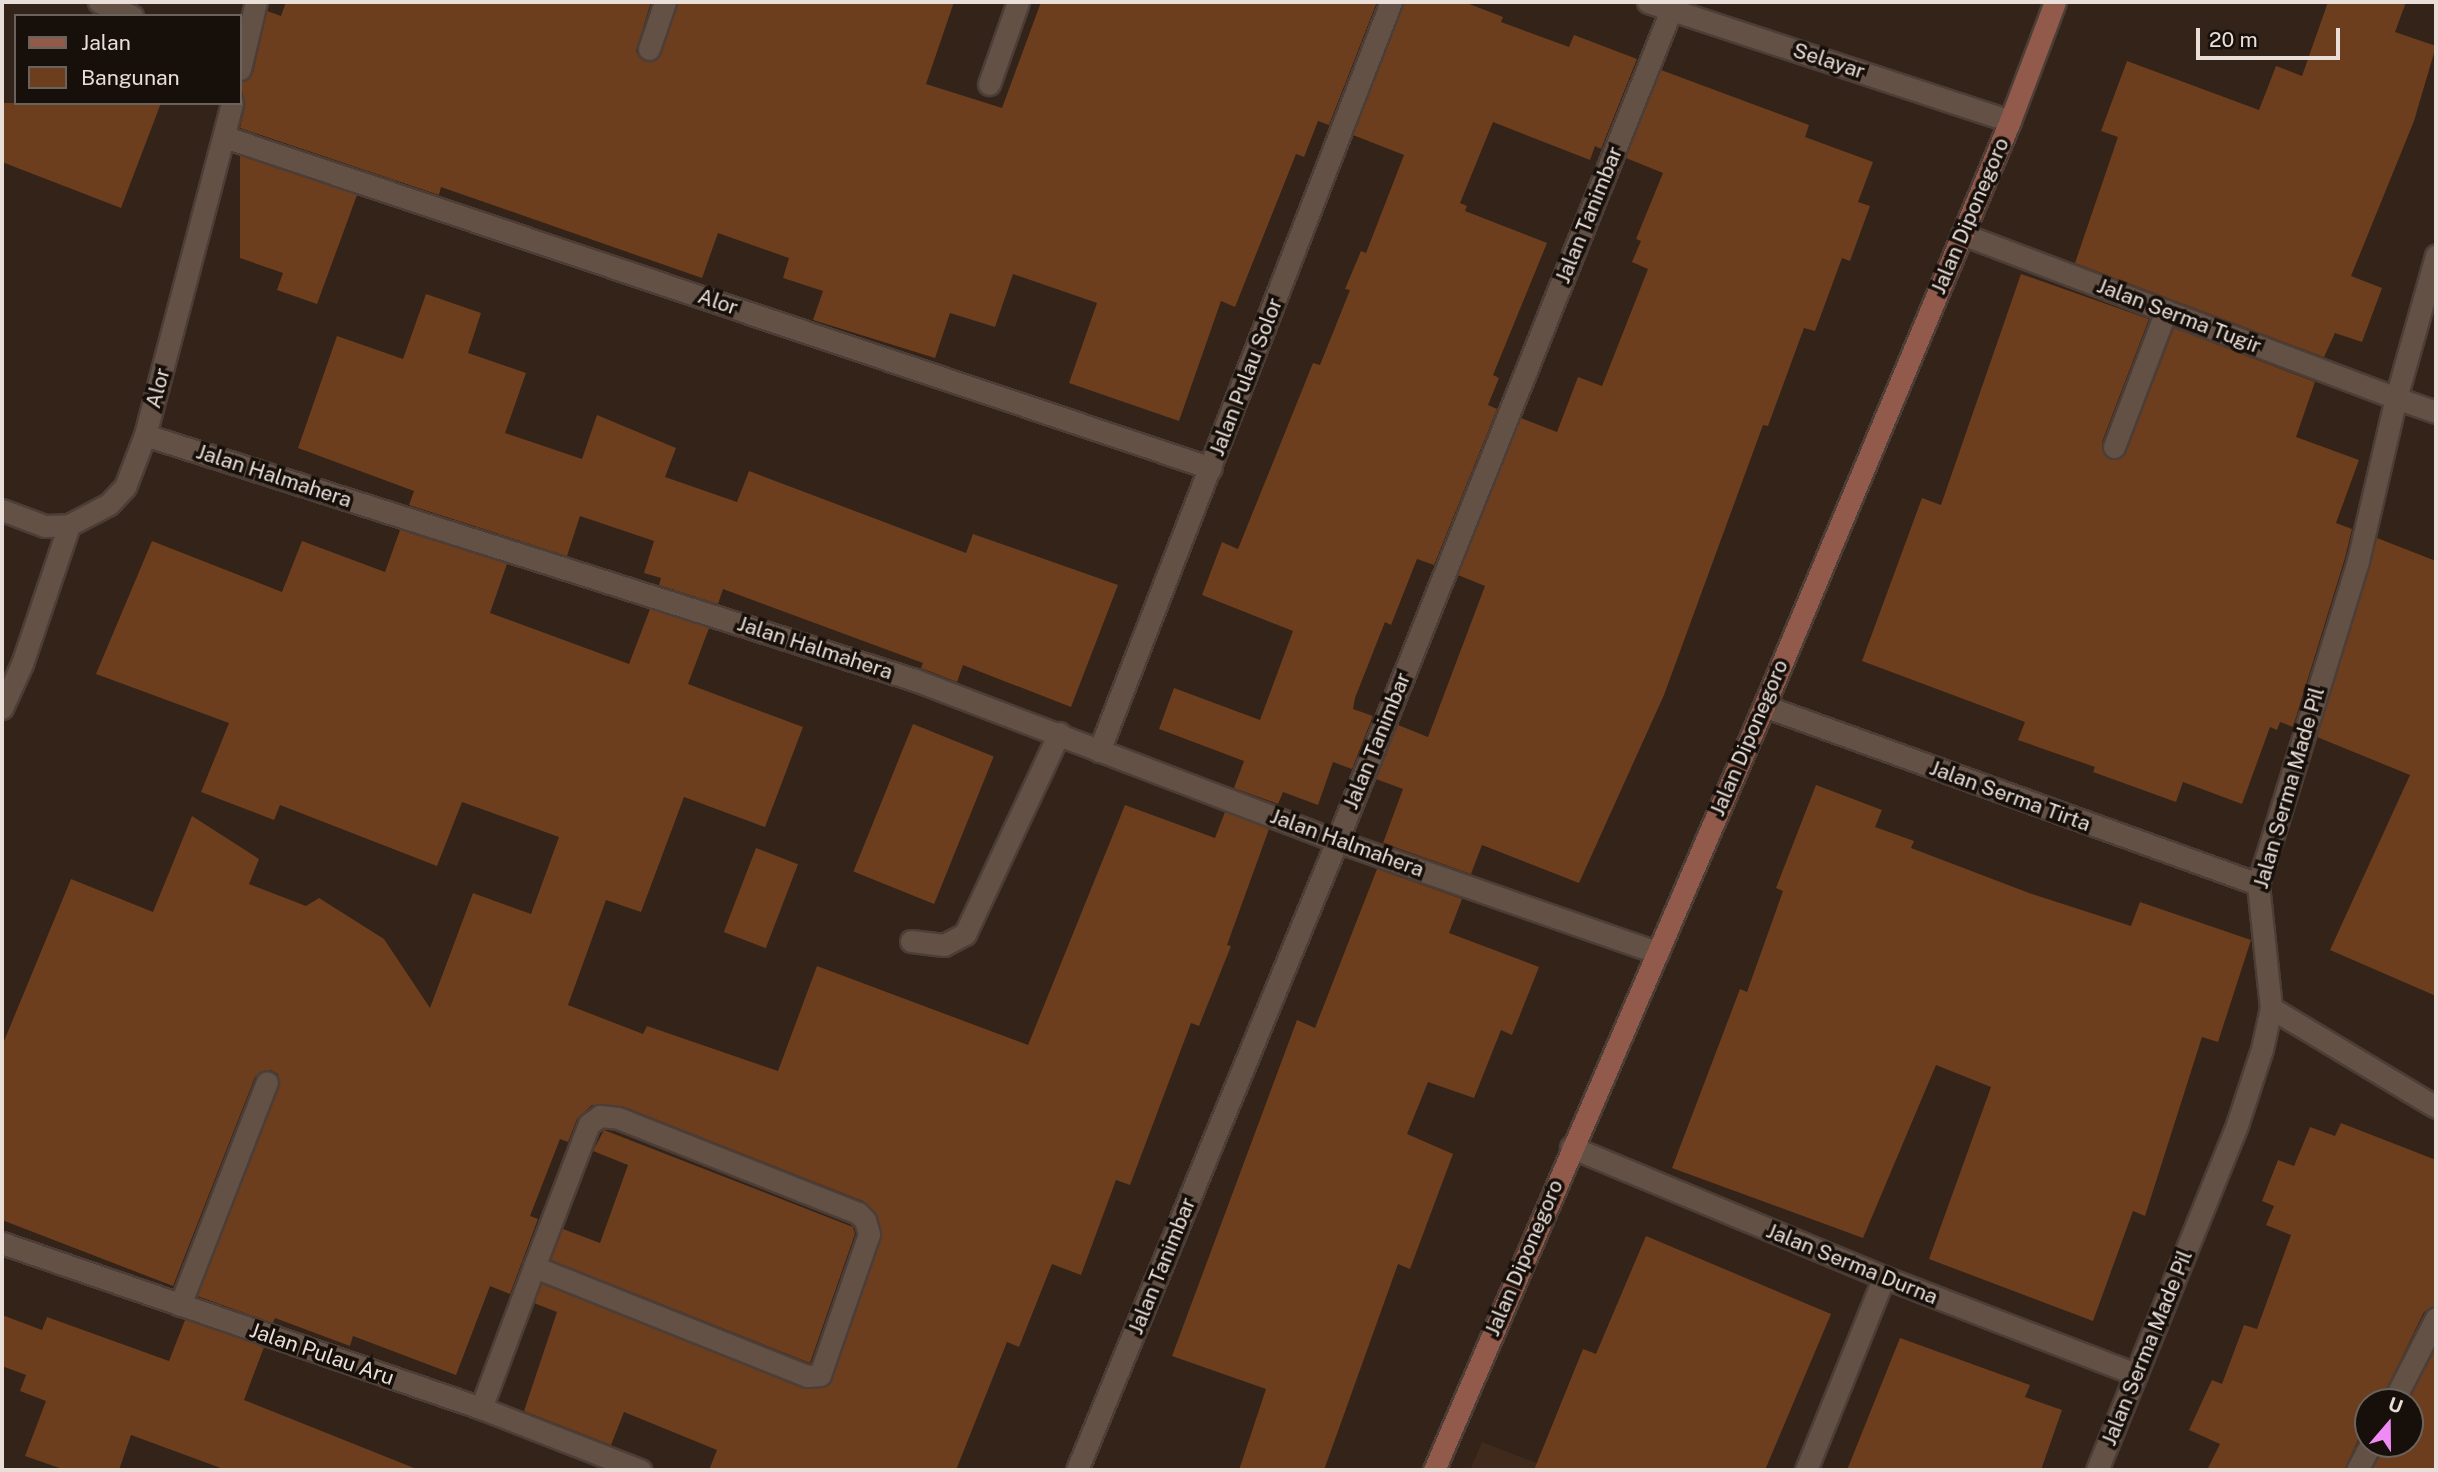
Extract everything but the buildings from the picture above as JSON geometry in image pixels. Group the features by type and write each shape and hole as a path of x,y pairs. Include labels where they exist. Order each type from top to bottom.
{"main road":[{"name":"Jalan Diponegoro","path":"1434,1470 1571,1147 1764,706 2010,121 2055,2"}],"street":[{"path":"99,2 127,14"},
{"path":"242,57 257,2"},
{"path":"649,49 665,2"},
{"path":"989,84 1018,2"},
{"name":"Jalan Pulau Solor","path":"1099,751 1391,2"},
{"name":"Selayar","path":"1648,2 2010,121"},
{"name":"Jalan Tanimbar","path":"1077,1470 1337,841 1671,10"},
{"name":"Alor","path":"145,435 232,105"},
{"name":"Alor","path":"225,137 1211,468"},
{"name":"Jalan Serma Tugir","path":"1962,234 2436,412"},
{"name":"Jalan Serma Made Pil","path":"2097,1470 2237,1125 2271,1008 2258,884 2358,561 2396,398 2436,257"},
{"path":"2114,447 2166,311"},
{"path":"2,510 45,526 69,526 109,504 125,487 145,435"},
{"name":"Jalan Halmahera","path":"145,435 902,676 1059,733 1099,751 1337,841 1658,953"},
{"path":"2,708 22,664 69,526"},
{"name":"Jalan Serma Tirta","path":"1764,706 2258,884"},
{"path":"911,941 944,945 965,934 1059,733"},
{"path":"2271,1008 2436,1107"},
{"path":"180,1305 267,1082"},
{"path":"481,1408 534,1267 589,1124 600,1116 618,1118 858,1213 865,1220 870,1234 820,1375 807,1376 534,1267"},
{"name":"Jalan Serma Durna","path":"1571,1147 1884,1278 2136,1374"},
{"name":"Jalan Pulau Aru","path":"2,1243 481,1408 640,1470"},
{"path":"1806,1470 1884,1278"},
{"path":"2400,1388 2436,1318"}],"shaded area":[{"path":"1482,1442 1554,1470 1470,1470"}]}
